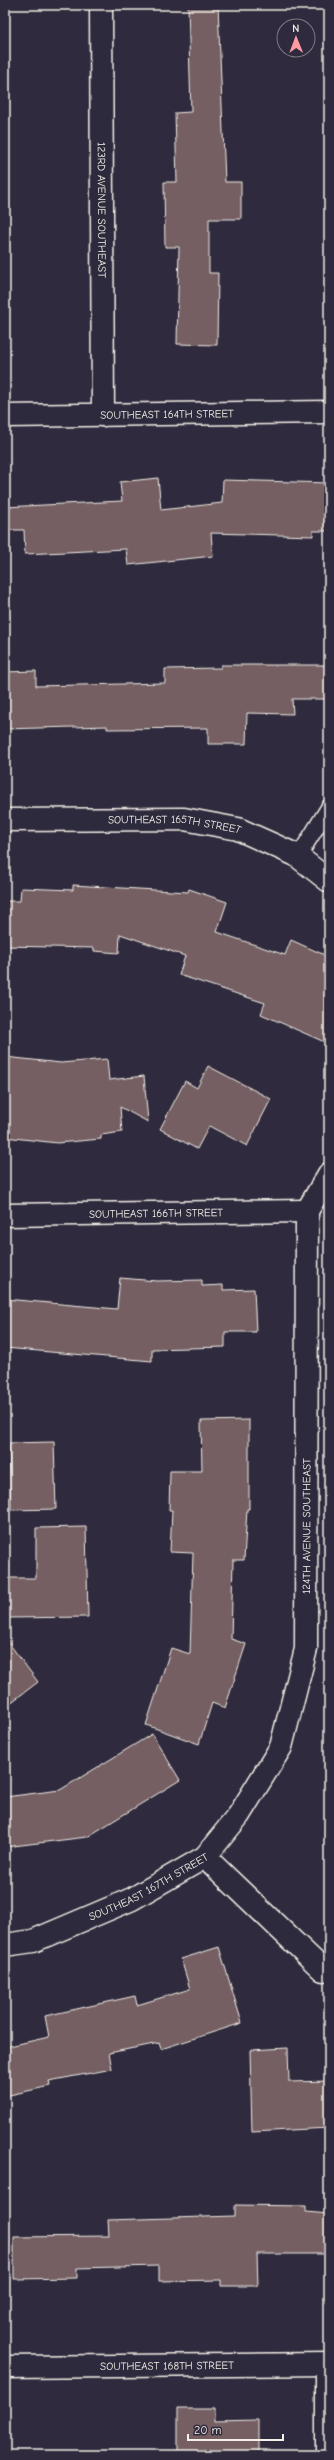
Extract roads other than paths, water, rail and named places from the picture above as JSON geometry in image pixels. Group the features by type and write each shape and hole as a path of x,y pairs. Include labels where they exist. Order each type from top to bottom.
{"street":[{"name":"123RD AVENUE SOUTHEAST","path":"101,5 103,415"},
{"name":"SOUTHEAST 164TH STREET","path":"5,416 329,412"},
{"name":"SOUTHEAST 165TH STREET","path":"5,820 184,819 238,829 298,856 329,881"},
{"path":"307,1211 329,1174"},
{"name":"SOUTHEAST 166TH STREET","path":"5,1215 307,1211"},
{"name":"124TH AVENUE SOUTHEAST","path":"205,1857 239,1815 281,1747 306,1649 307,1211"},
{"name":"SOUTHEAST 167TH STREET","path":"5,1944 33,1941 132,1899 205,1857 323,1970"},
{"path":"327,2455 328,2364"},
{"name":"SOUTHEAST 168TH STREET","path":"5,2367 328,2364"}],"lane":[{"path":"298,856 329,807"}]}
